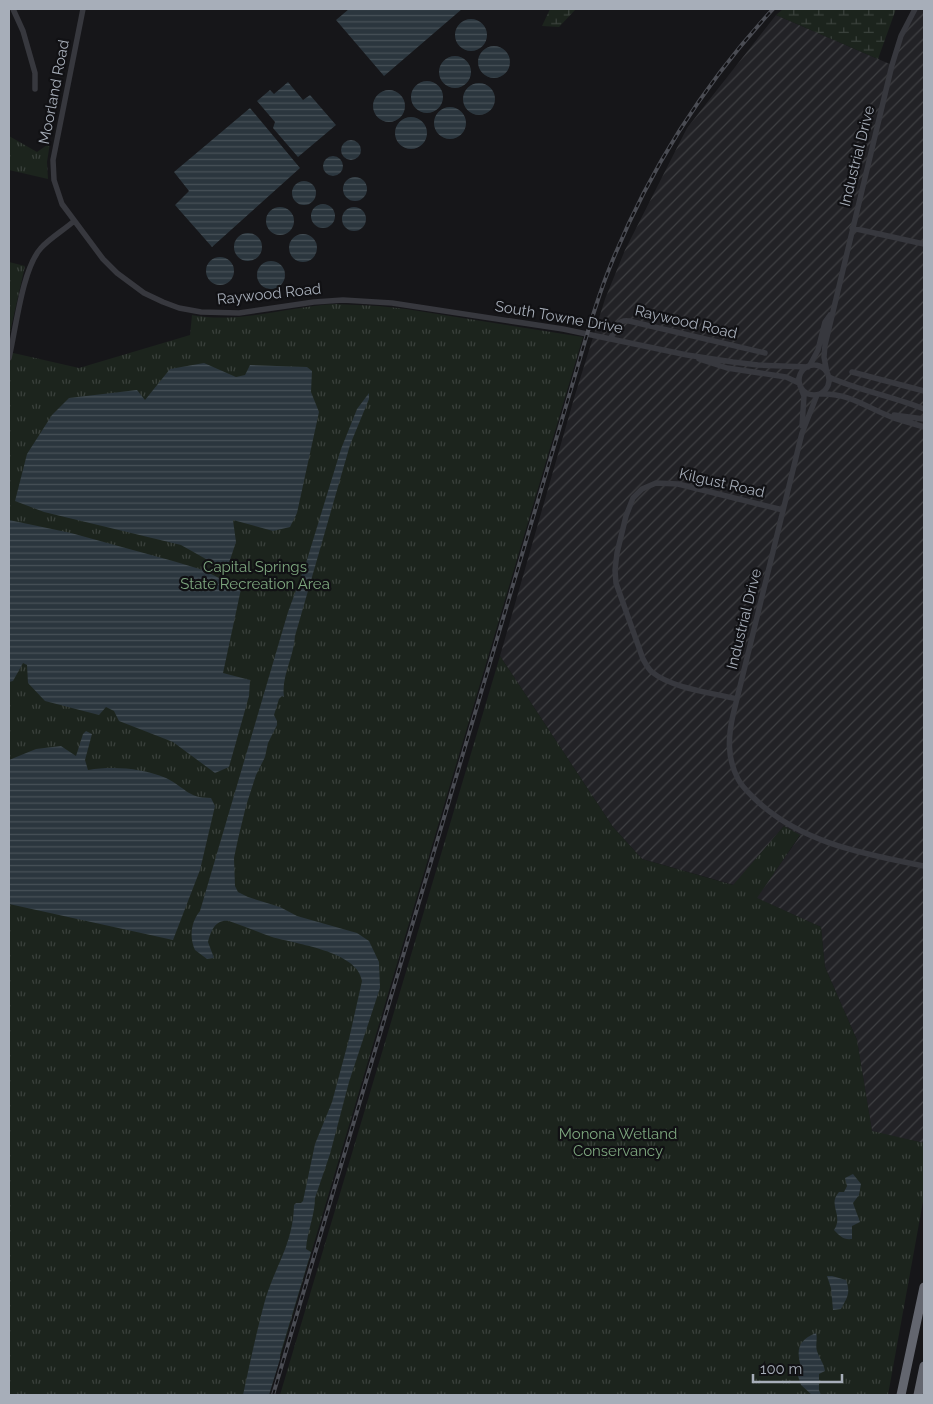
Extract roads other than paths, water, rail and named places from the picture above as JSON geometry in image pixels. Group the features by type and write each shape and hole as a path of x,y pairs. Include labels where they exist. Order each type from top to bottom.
{"highway":[{"path":"901,1395 924,1287"},
{"path":"918,1395 924,1366"}],"street":[{"path":"13,9 23,32 35,73 35,89"},
{"name":"Moorland Road","path":"54,180 53,160 83,9"},
{"name":"Industrial Drive","path":"828,375 824,357 832,312 897,46 915,9"},
{"name":"Raywood Road","path":"54,180 62,204 103,259 117,273 144,293 179,308 200,312 239,313 314,302 343,300 392,303 427,308"},
{"path":"9,358 26,280 34,257 42,247 74,221"},
{"path":"852,228 924,244"},
{"name":"South Towne Drive","path":"427,308 611,338 687,355 758,365 809,366"},
{"name":"Industrial Drive","path":"809,366 818,350 825,322 832,312"},
{"name":"Raywood Road","path":"611,338 618,324 621,321 629,320 765,353"},
{"name":"South Towne Drive","path":"687,355 727,368 786,377 800,385"},
{"path":"924,409 895,398 850,387 828,375 822,367 809,366 800,374 800,385 809,395 843,395 887,415 924,427"},
{"path":"852,372 924,391"},
{"path":"819,394 828,387 828,375"},
{"name":"Industrial Drive","path":"800,385 804,396 802,433"},
{"name":"Industrial Drive","path":"819,394 802,433 783,510 730,731 730,757 738,779 746,790 771,813 800,830 834,845 924,866"},
{"path":"887,415 924,419"},
{"name":"Kilgust Road","path":"737,699 672,682 657,676 649,669 643,659 616,583 616,562 624,525 633,498 642,489 656,483 678,484 783,510"}],"railway":[{"path":"273,1395 587,333 606,277 638,204 677,135 722,70 773,9"}],"park label":[{"name":"Capital Springs State Recreation Area","path":"255,576"},
{"name":"Monona Wetland Conservancy","path":"618,1142"}]}
